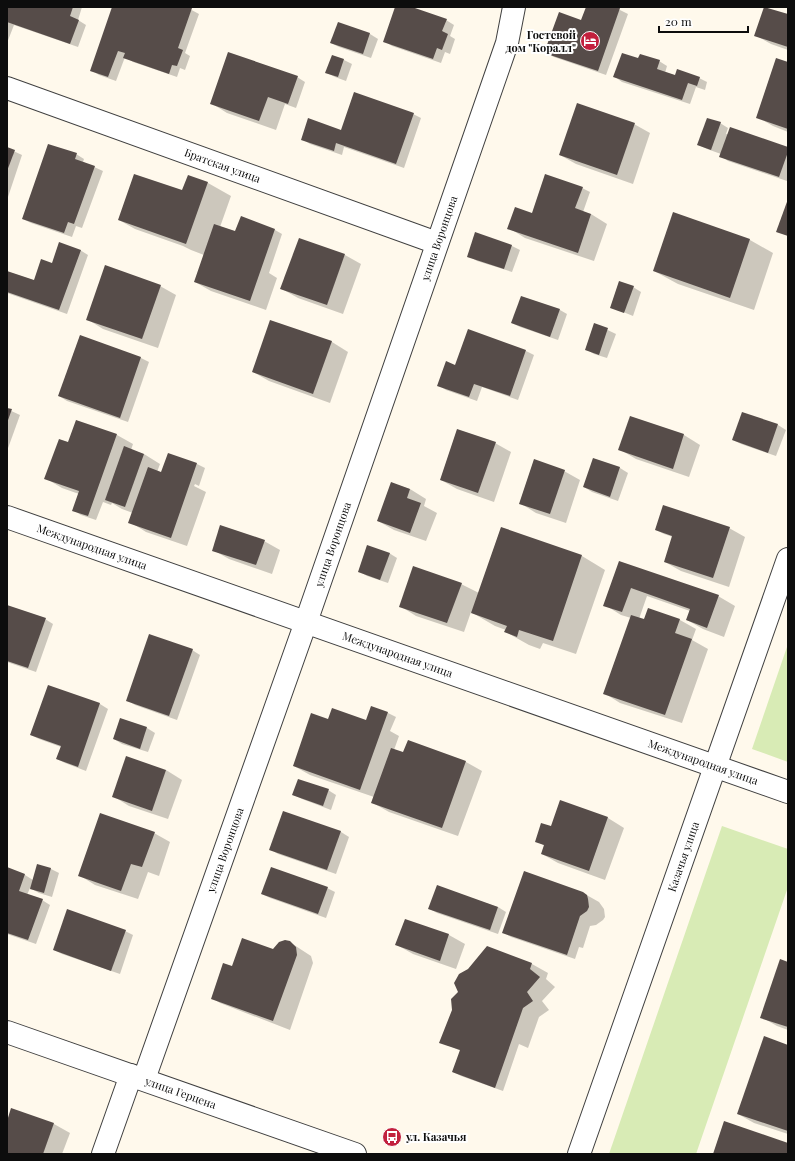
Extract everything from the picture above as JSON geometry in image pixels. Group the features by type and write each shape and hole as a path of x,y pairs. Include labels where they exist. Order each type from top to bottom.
{"street":[{"name":"улица Воронцова","path":"103,1154 137,1077 306,622 507,43 514,7"},
{"name":"Братская улица","path":"7,88 437,243"},
{"name":"Международная улица","path":"7,517 788,792"},
{"name":"Казачья улица","path":"579,1154 788,559"},
{"name":"улица Герцена","path":"7,1032 355,1154"}],"green space":[{"path":"788,644 788,762 752,749"},
{"path":"722,826 788,849 788,887 696,1154 609,1154"}],"building":[{"path":"7,7 73,7 70,16 79,20 70,44 7,22"},
{"path":"112,7 192,8 178,48 183,50 177,66 172,65 169,74 123,58 125,53 118,51 108,77 90,71"},
{"path":"395,7 412,7 447,19 442,31 448,34 442,50 437,48 433,59 383,42"},
{"path":"586,7 620,8 598,71 544,53 559,12 581,20"},
{"path":"764,7 788,14 788,47 754,36"},
{"path":"338,22 370,33 363,54 330,43"},
{"path":"228,52 298,76 288,104 268,97 259,121 210,104"},
{"path":"622,53 638,58 640,54 660,60 657,69 675,75 677,69 700,77 697,86 688,83 682,100 613,77"},
{"path":"332,55 344,59 338,77 325,73"},
{"path":"776,58 788,62 788,129 756,118"},
{"path":"354,92 414,113 396,164 336,143 334,151 301,140 308,118 341,130"},
{"path":"577,103 635,123 617,175 559,155"},
{"path":"707,118 721,122 711,150 697,145"},
{"path":"730,127 788,147 788,152 779,177 719,157"},
{"path":"48,144 77,153 75,159 95,166 74,224 68,222 64,233 22,219"},
{"path":"7,147 15,150 7,171"},
{"path":"134,174 182,190 188,175 208,182 186,244 118,220"},
{"path":"545,174 583,187 575,208 591,214 578,253 507,229 515,207 532,213"},
{"path":"788,199 788,236 776,232"},
{"path":"673,212 750,239 730,298 653,271"},
{"path":"241,216 275,229 250,301 194,282 214,224 235,231"},
{"path":"475,232 512,245 504,269 467,257"},
{"path":"299,238 345,254 327,305 280,289"},
{"path":"59,242 81,250 59,310 7,292 7,271 34,280 41,259 52,263"},
{"path":"105,265 161,285 142,339 86,320"},
{"path":"619,281 634,286 624,313 610,308"},
{"path":"521,296 560,309 550,337 511,323"},
{"path":"270,320 332,341 313,394 252,372"},
{"path":"594,323 608,328 599,355 585,350"},
{"path":"468,329 526,350 510,396 474,384 469,397 437,386 446,361 455,365"},
{"path":"80,335 141,357 120,418 58,396"},
{"path":"7,408 12,409 7,423"},
{"path":"742,412 778,424 768,453 732,440"},
{"path":"630,416 684,434 673,469 618,450"},
{"path":"76,420 117,434 88,516 72,511 79,491 44,479 59,439 68,442"},
{"path":"457,429 496,442 478,493 440,480"},
{"path":"124,446 144,454 125,507 105,500"},
{"path":"168,453 197,463 171,538 128,523 148,467 161,472"},
{"path":"593,458 620,467 610,497 583,487"},
{"path":"534,459 565,470 550,514 519,504"},
{"path":"391,482 410,489 407,498 421,503 410,533 377,521"},
{"path":"663,505 730,527 713,578 664,562 672,536 655,530"},
{"path":"220,525 265,540 256,565 212,551"},
{"path":"501,527 582,555 553,641 519,630 517,637 504,632 507,626 471,613"},
{"path":"367,545 390,553 380,580 358,572"},
{"path":"619,561 719,595 707,628 686,620 690,609 631,588 622,612 603,606"},
{"path":"413,566 462,583 447,623 399,607"},
{"path":"7,605 46,618 28,668 7,661"},
{"path":"648,608 680,619 675,633 692,639 665,715 603,694 631,615 644,619"},
{"path":"149,634 193,649 169,716 126,701"},
{"path":"48,685 100,703 78,767 56,759 61,746 30,735"},
{"path":"371,706 388,712 360,790 293,766 311,713 328,719 332,708 366,720"},
{"path":"120,718 147,727 140,749 113,739"},
{"path":"408,740 466,761 442,828 371,803 391,748 403,752"},
{"path":"126,756 166,770 152,811 112,797"},
{"path":"298,779 329,789 323,806 292,795"},
{"path":"560,800 608,817 589,871 541,854 544,845 535,842 541,823 551,826"},
{"path":"283,811 341,831 327,870 269,850"},
{"path":"100,813 155,832 142,867 131,864 121,891 78,876"},
{"path":"37,864 51,868 44,893 30,889"},
{"path":"7,867 25,874 19,891 43,899 28,940 7,933"},
{"path":"271,867 328,887 318,914 261,894"},
{"path":"524,871 583,892 587,895 589,907 587,911 580,916 567,955 502,933"},
{"path":"437,885 498,907 490,930 428,909"},
{"path":"67,909 126,930 111,971 53,950"},
{"path":"405,919 449,934 440,961 395,945"},
{"path":"242,938 273,949 279,942 285,940 290,941 296,947 297,955 273,1021 211,999 223,963 232,966"},
{"path":"487,946 532,963 530,969 540,977 527,992 533,1001 523,1008 495,1088 452,1072 460,1050 439,1043 452,1010 451,999 458,992 454,983 459,974 468,969"},
{"path":"780,959 788,962 788,1027 760,1018"},
{"path":"764,1036 788,1045 788,1131 737,1114"},
{"path":"11,1108 54,1123 43,1154 7,1154 7,1121"},
{"path":"724,1121 788,1143 788,1154 713,1154"}],"place":[{"name":"Гостевой дом \"Коралл\"","path":"590,41"},
{"name":"ул. Казачья","path":"392,1137"}]}
